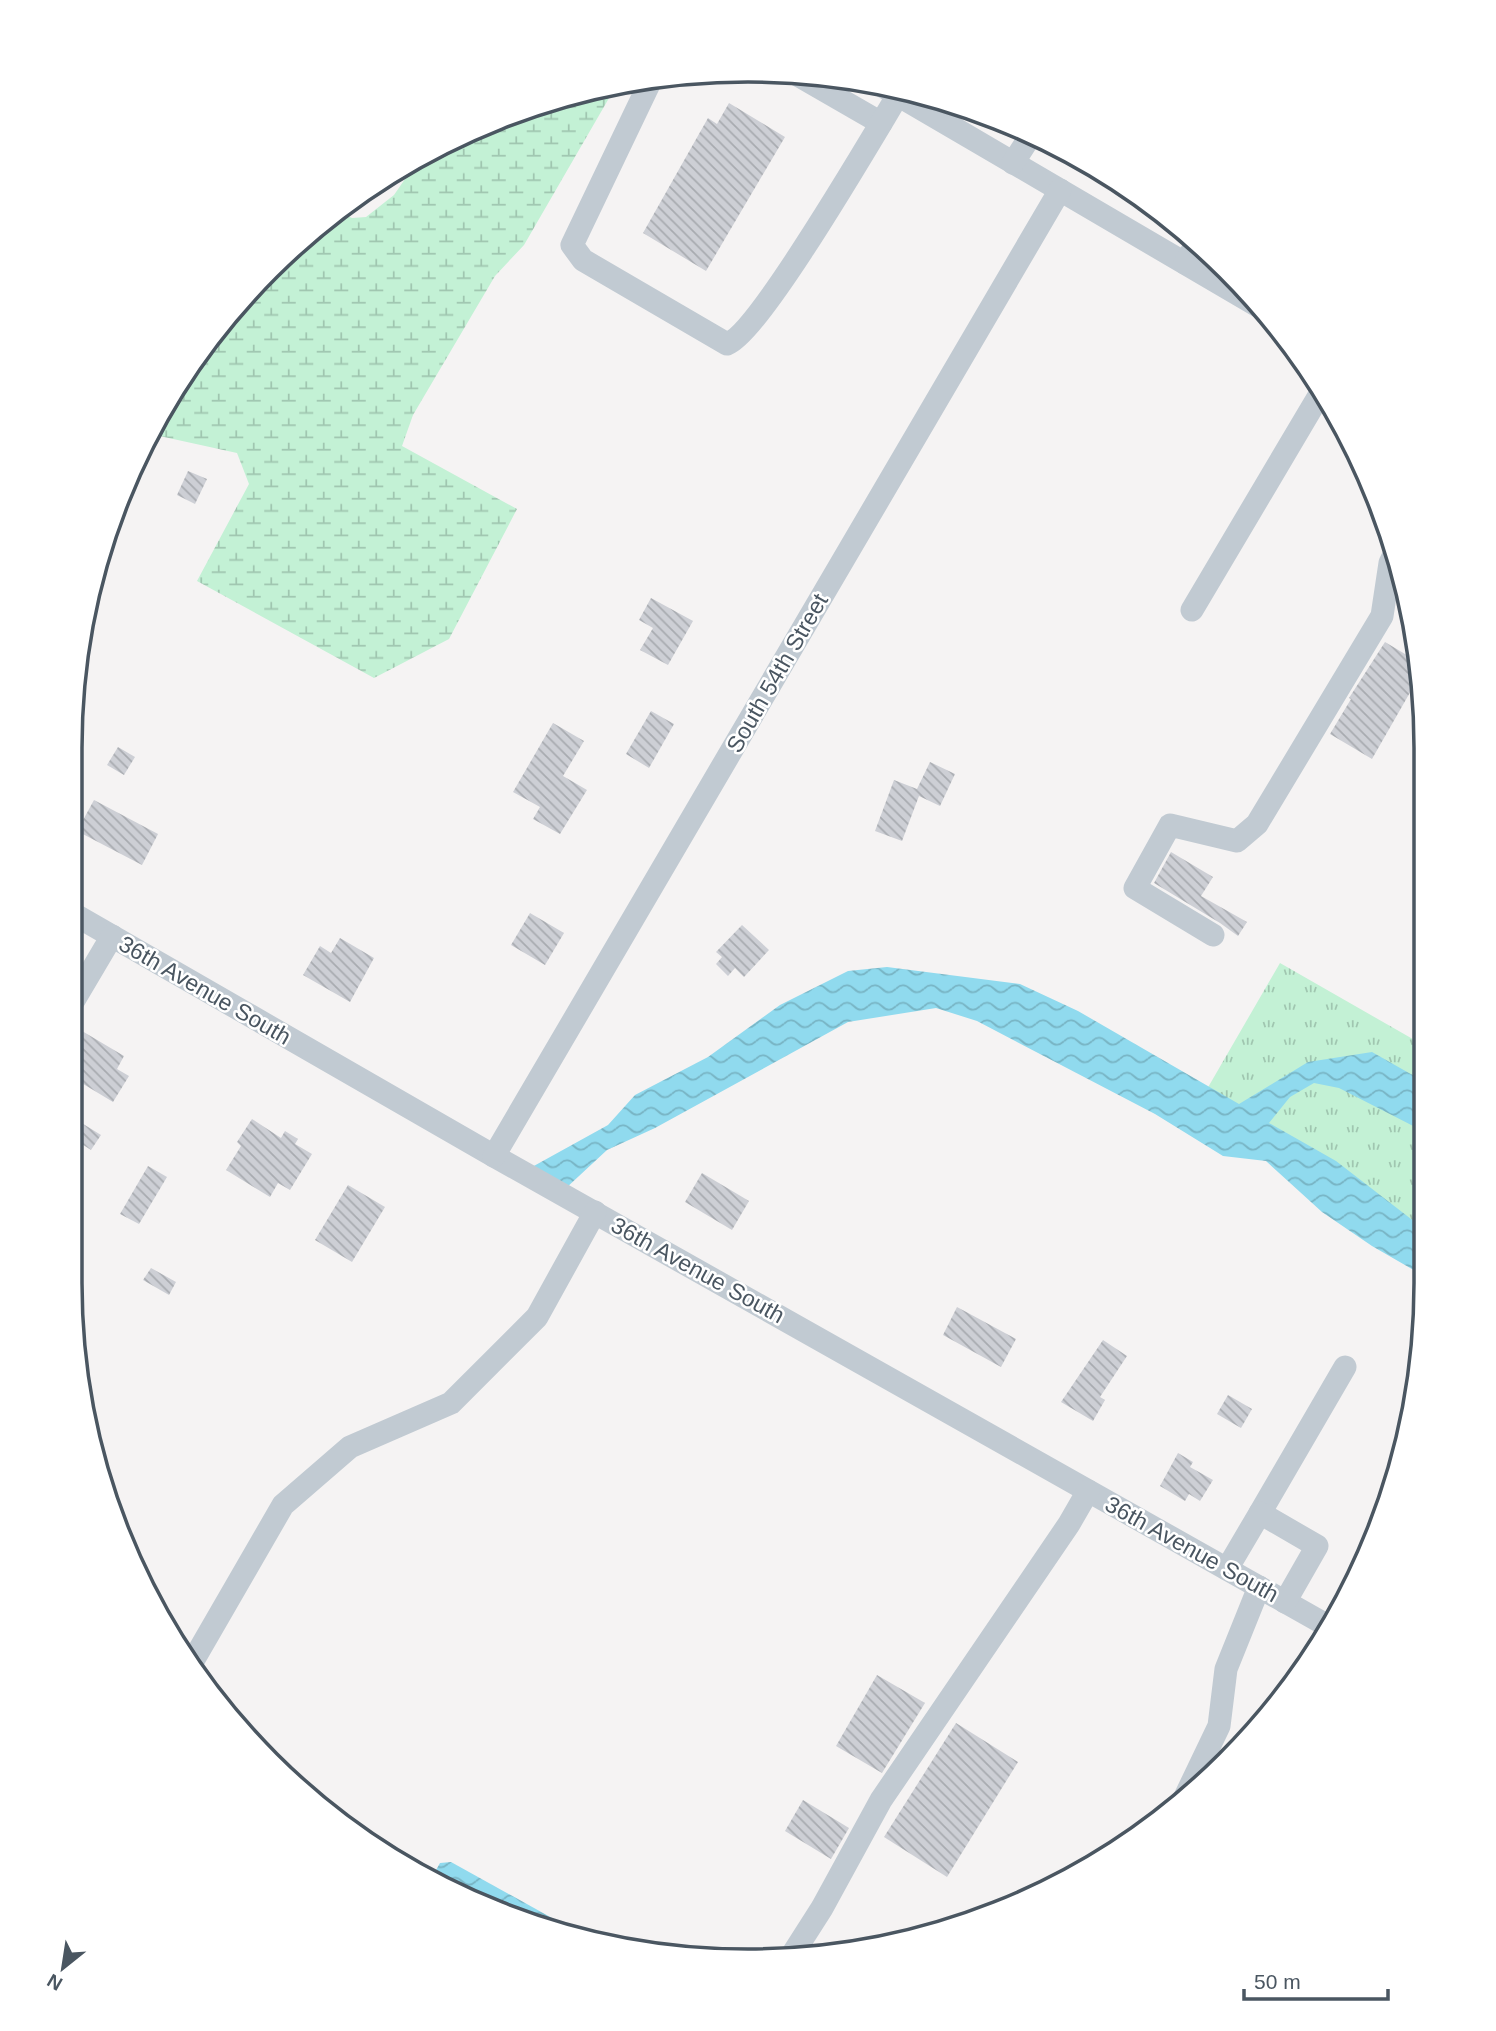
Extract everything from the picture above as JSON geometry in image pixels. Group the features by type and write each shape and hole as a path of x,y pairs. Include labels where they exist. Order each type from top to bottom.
{"street":[{"path":"817,86 881,123"},
{"path":"646,90 572,245 583,260 727,344 736,341 768,301 881,123 899,100"},
{"path":"919,105 1232,290"},
{"path":"1013,163 1026,143"},
{"name":"South 54th Street","path":"494,1156 1060,191"},
{"path":"1185,263 1192,251"},
{"path":"1192,610 1316,401"},
{"path":"1213,935 1135,888 1170,825 1237,841 1256,824 1382,616 1389,569"},
{"name":"36th Avenue South","path":"82,919 494,1156 1321,1622"},
{"path":"82,987 112,936"},
{"path":"196,1656 283,1505 350,1447 451,1403 537,1317 595,1212"},
{"path":"1227,1569 1345,1367"},
{"path":"797,1946 822,1908 881,1800 934,1718 1069,1524 1088,1491"},
{"path":"1260,1513 1317,1546 1285,1602"},
{"path":"1195,1777 1219,1726 1226,1669 1259,1587"}],"green space":[{"path":"610,97 524,245 495,276 413,415 402,446 517,509 449,639 374,678 197,581 249,484 237,453 160,436 194,378 247,309 277,277 348,216 366,217 394,195 405,179 415,171 493,133 576,105"},
{"path":"1280,963 1414,1040 1414,1244 1192,1115"}],"water":[{"path":"887,967 1020,984 1078,1011 1239,1104 1308,1062 1372,1052 1414,1076 1414,1126 1339,1088 1314,1083 1290,1097 1269,1123 1336,1161 1414,1221 1414,1270 1322,1212 1266,1161 1223,1156 1155,1114 977,1021 936,1008 848,1022 655,1128 607,1150 565,1189 532,1167 608,1125 635,1095 708,1057 780,1005 848,971"},
{"path":"451,1862 554,1919 493,1898 454,1880 436,1871 440,1863"}],"building":[{"path":"729,103 785,137 706,271 643,233 708,118 717,124"},
{"path":"188,471 207,479 195,504 177,495"},
{"path":"651,598 693,621 668,665 640,650 653,628 639,620"},
{"path":"1385,642 1407,655 1411,691 1372,759 1330,734 1351,699 1349,698"},
{"path":"651,711 674,724 649,768 626,754"},
{"path":"553,723 584,741 563,776 587,790 560,834 533,819 540,807 513,792"},
{"path":"118,747 135,757 124,775 107,765"},
{"path":"930,762 955,774 940,806 919,796 902,841 875,831 894,780 917,789"},
{"path":"94,800 158,834 142,865 82,834 82,822"},
{"path":"1171,852 1213,877 1201,896 1247,922 1238,936 1154,883"},
{"path":"530,913 564,933 545,965 511,945"},
{"path":"742,925 769,950 744,977 735,968 728,976 716,964 722,957 716,952"},
{"path":"340,938 374,958 350,1002 303,975 320,946 331,953"},
{"path":"82,1031 124,1056 117,1069 129,1076 113,1102 82,1083"},
{"path":"252,1119 281,1138 285,1131 298,1139 295,1144 312,1154 290,1190 278,1183 270,1197 226,1170 241,1146 237,1142"},
{"path":"82,1123 101,1135 91,1150 82,1144"},
{"path":"148,1166 167,1177 139,1224 120,1214"},
{"path":"702,1173 749,1201 732,1230 685,1202"},
{"path":"348,1185 385,1207 352,1262 315,1240"},
{"path":"151,1268 176,1282 169,1295 143,1280"},
{"path":"957,1307 1016,1339 1001,1367 943,1335"},
{"path":"1103,1340 1127,1356 1100,1397 1105,1400 1093,1421 1061,1402"},
{"path":"1228,1395 1252,1409 1241,1428 1217,1414"},
{"path":"1178,1453 1193,1462 1190,1467 1213,1480 1200,1501 1189,1494 1185,1501 1160,1486"},
{"path":"877,1675 925,1703 882,1773 836,1746"},
{"path":"956,1723 1018,1762 947,1877 884,1837"},
{"path":"803,1800 849,1828 831,1859 785,1831"}]}
